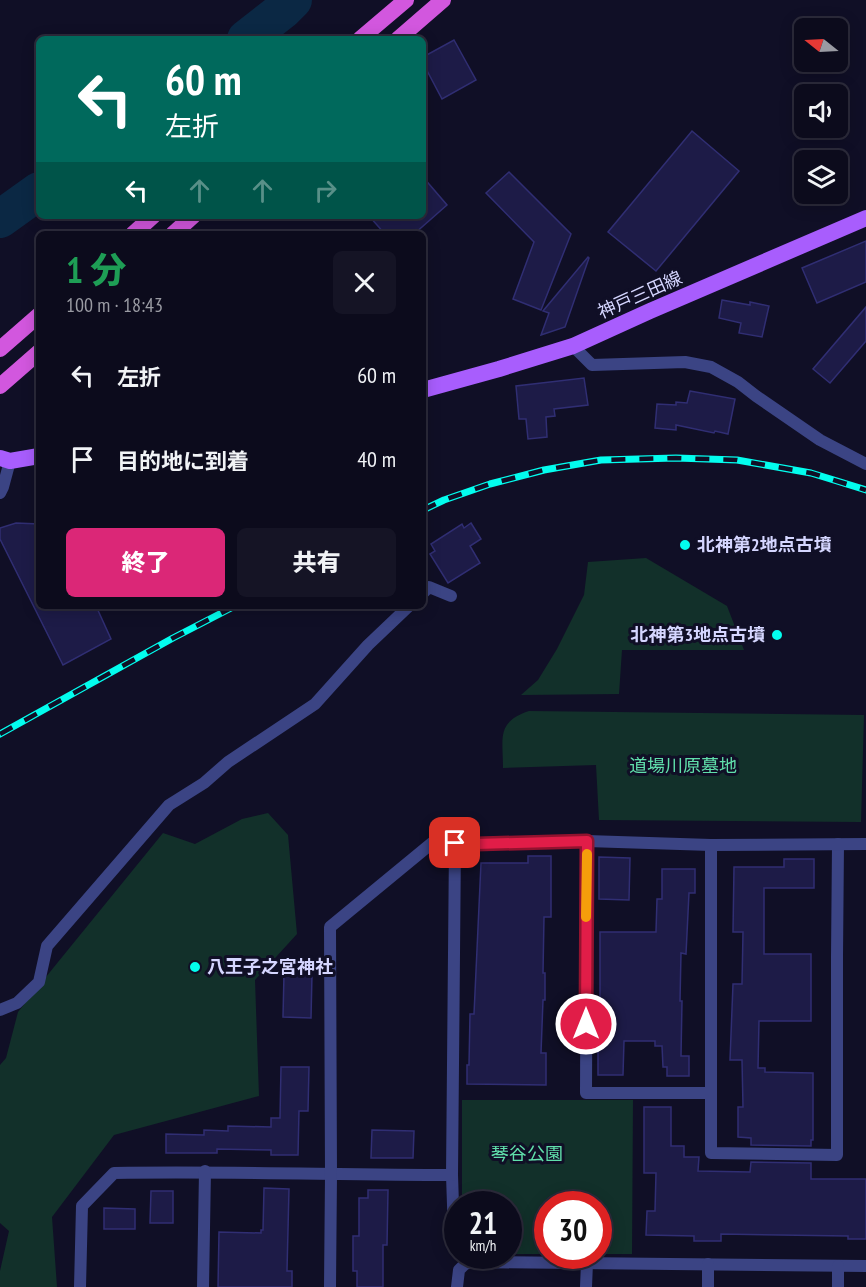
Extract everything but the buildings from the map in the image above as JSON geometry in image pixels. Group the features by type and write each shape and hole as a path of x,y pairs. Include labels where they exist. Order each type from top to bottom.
{"highway":[{"path":"363,36 405,0"},
{"path":"401,36 443,0"},
{"path":"136,231 150,219"},
{"path":"176,231 190,219"},
{"path":"0,349 36,318"},
{"path":"0,387 36,355"}],"main road":[{"name":"神戸三田線","path":"426,389 573,346 866,218"},
{"path":"5,459 36,456"}],"street":[{"path":"573,346 592,364 685,362 711,367 738,382 820,440 866,464"},
{"path":"0,493 3,487 5,459"},
{"path":"426,590 429,587 451,596"},
{"path":"0,1010 17,1003 39,982 47,946 169,806 204,783 228,762 315,704 368,645 406,609"},
{"path":"587,841 586,1093 710,1093"},
{"path":"330,1287 330,927 432,843 587,841 711,845 866,844"},
{"path":"453,1191 455,843"},
{"path":"711,845 711,1153 837,1155 838,844"},
{"path":"203,1287 205,1172"},
{"path":"80,1287 82,1206 114,1173 453,1175"},
{"path":"612,1263 866,1266"},
{"path":"708,1264 708,1287"},
{"path":"838,1266 838,1287"},
{"path":"457,1287 459,1269"},
{"path":"586,1287 587,1269"}],"green space":[{"path":"646,558 727,606 744,650 622,650 619,694 521,695 538,680 557,649 584,595 588,562"},
{"name":"道場川原墓地","path":"529,711 864,715 861,822 599,820 596,765 503,768 503,740 506,726 518,715"},
{"path":"268,813 288,835 297,934 255,980 259,1096 114,1135 52,1217 57,1287 0,1287 0,1271 9,1231 0,1223 0,1065 6,1058 18,1012 163,833 195,844 242,819"},
{"name":"琴谷公園","path":"462,1100 633,1100 632,1254 612,1254 612,1191 534,1191 534,1254 522,1254 522,1191 462,1191"}],"waterway":[{"path":"250,36 293,0"},
{"path":"0,219 36,193"}],"railway":[{"path":"426,509 490,484 544,470 601,460 676,458 737,460 811,473 866,490"},
{"path":"0,734 229,609"}],"slow traffic":[{"path":"586,917 587,854"}],"place":[{"name":"北神第2地点古墳","path":"685,545"},
{"name":"北神第3地点古墳","path":"777,635"},
{"name":"八王子之宮神社","path":"195,967"}],"route":[{"path":"455,843 587,841 586,1024"}]}
